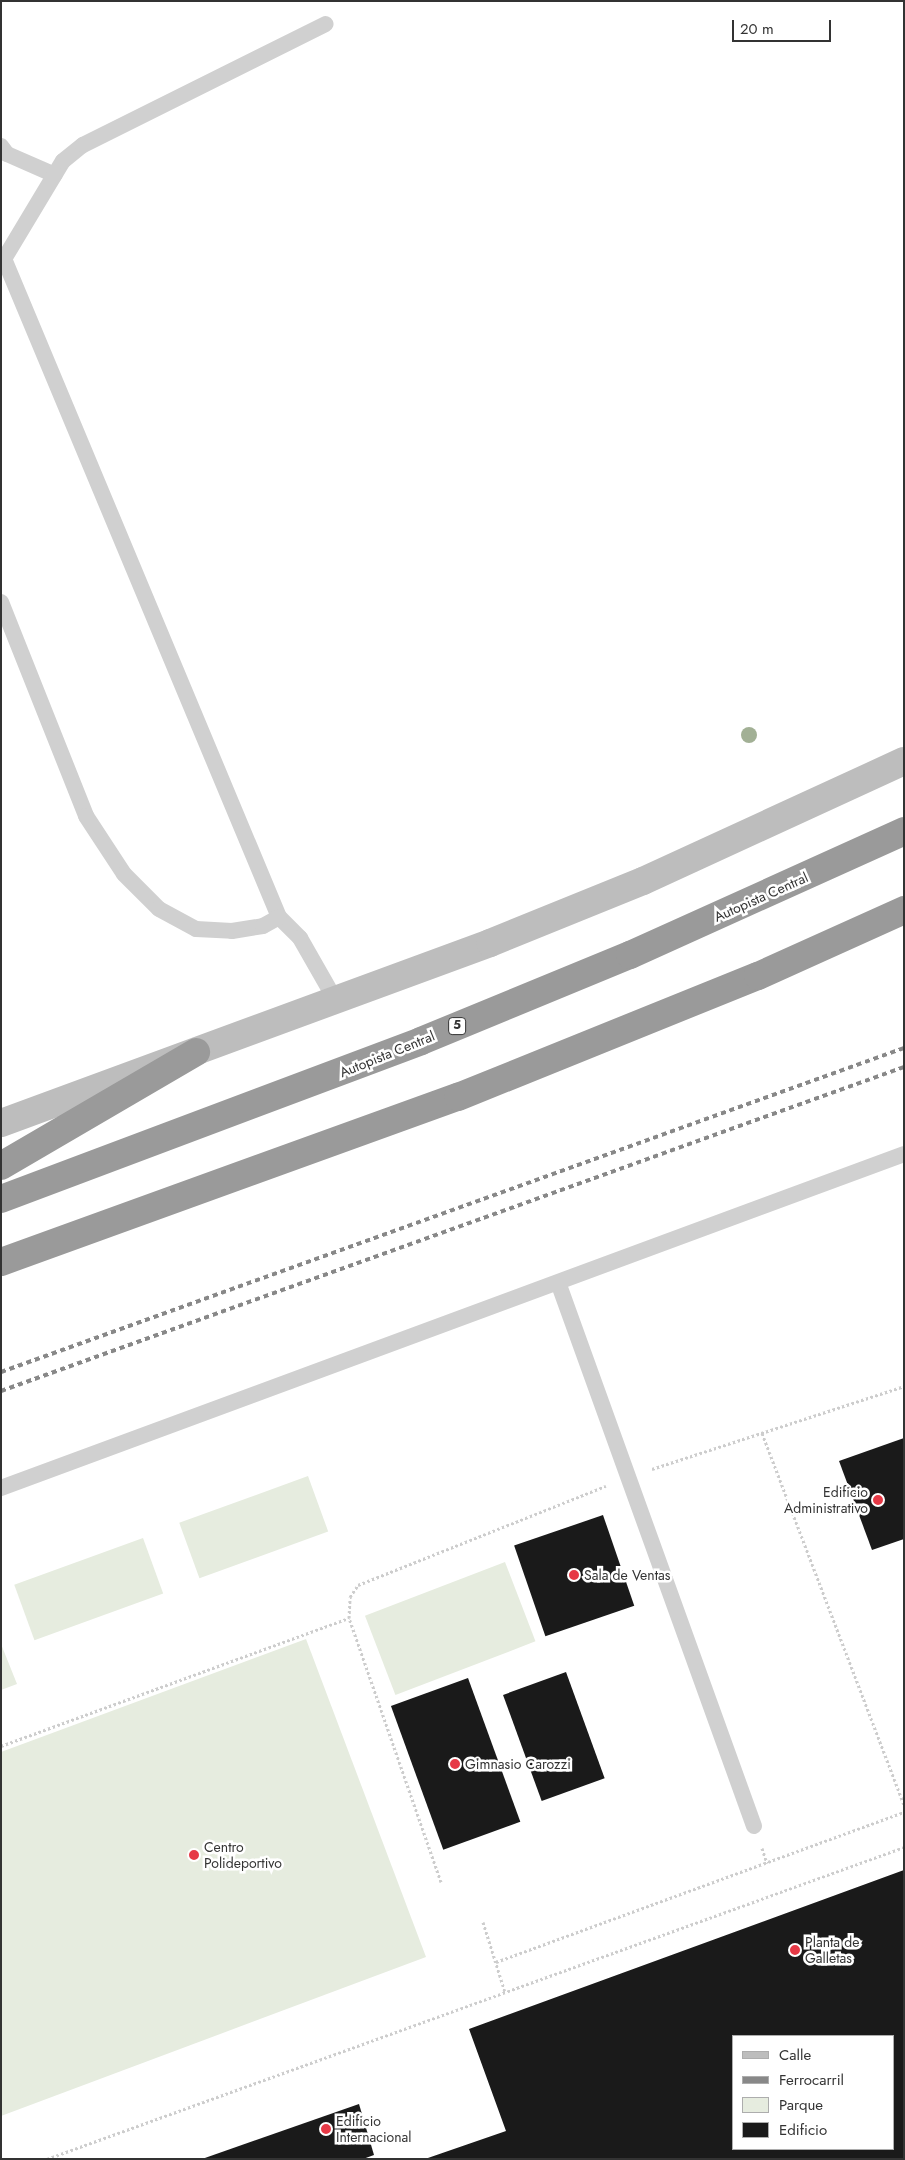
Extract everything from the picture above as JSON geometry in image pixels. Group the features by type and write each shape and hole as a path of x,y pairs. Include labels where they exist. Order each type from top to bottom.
{"highway":[{"name":"Autopista Central","path":"1,1199 421,1041 630,955 904,832"},
{"path":"1,1262 458,1097 758,976 904,910"},
{"path":"1,1166 196,1052"}],"main road":[{"path":"1,1123 336,1001 643,881 904,761"}],"lane":[{"path":"326,24 83,145 55,175 3,262 279,917 300,938 336,1001"},
{"path":"1,146 7,154 55,175"},
{"path":"1,602 86,816 124,874 159,909 196,929 232,931 263,926 279,917"},
{"path":"1,1488 559,1285 904,1154"},
{"path":"559,1285 754,1826"}],"path":[{"path":"762,1433 904,1805"},
{"path":"1,1746 349,1618 441,1882"},
{"path":"496,1962 904,1812"},
{"path":"47,2159 904,1847"},
{"path":"484,1922 505,1992"}],"green space":[{"path":"308,1476 328,1531 199,1578 179,1523"},
{"path":"143,1538 163,1593 34,1640 14,1585"},
{"path":"505,1562 535,1641 395,1695 365,1616"},
{"name":"Centro Polideportivo","path":"306,1639 426,1957 1,2116 1,1752"},
{"path":"1,1644 17,1684 1,1690"}],"building":[{"name":"Edificio Administrativo","path":"904,1438 904,1539 872,1550 839,1461"},
{"name":"Sala de Ventas","path":"603,1515 634,1606 545,1636 514,1546"},
{"path":"566,1672 605,1778 542,1801 503,1695"},
{"name":"Gimnasio Carozzi","path":"468,1678 520,1822 443,1850 391,1706"},
{"name":"Planta de Galletas","path":"904,1870 904,2159 425,2159 506,2131 469,2029"},
{"name":"Edificio Internacional","path":"359,2104 374,2155 363,2159 202,2159"}],"railway":[{"path":"1,1372 904,1048"},
{"path":"1,1391 904,1067"}],"place":[{"name":"Edificio Administrativo","path":"878,1500"},
{"name":"Sala de Ventas","path":"574,1575"},
{"name":"Gimnasio Carozzi","path":"455,1764"},
{"name":"Centro Polideportivo","path":"194,1855"},
{"name":"Planta de Galletas","path":"795,1950"},
{"name":"Edificio Internacional","path":"326,2129"}]}
